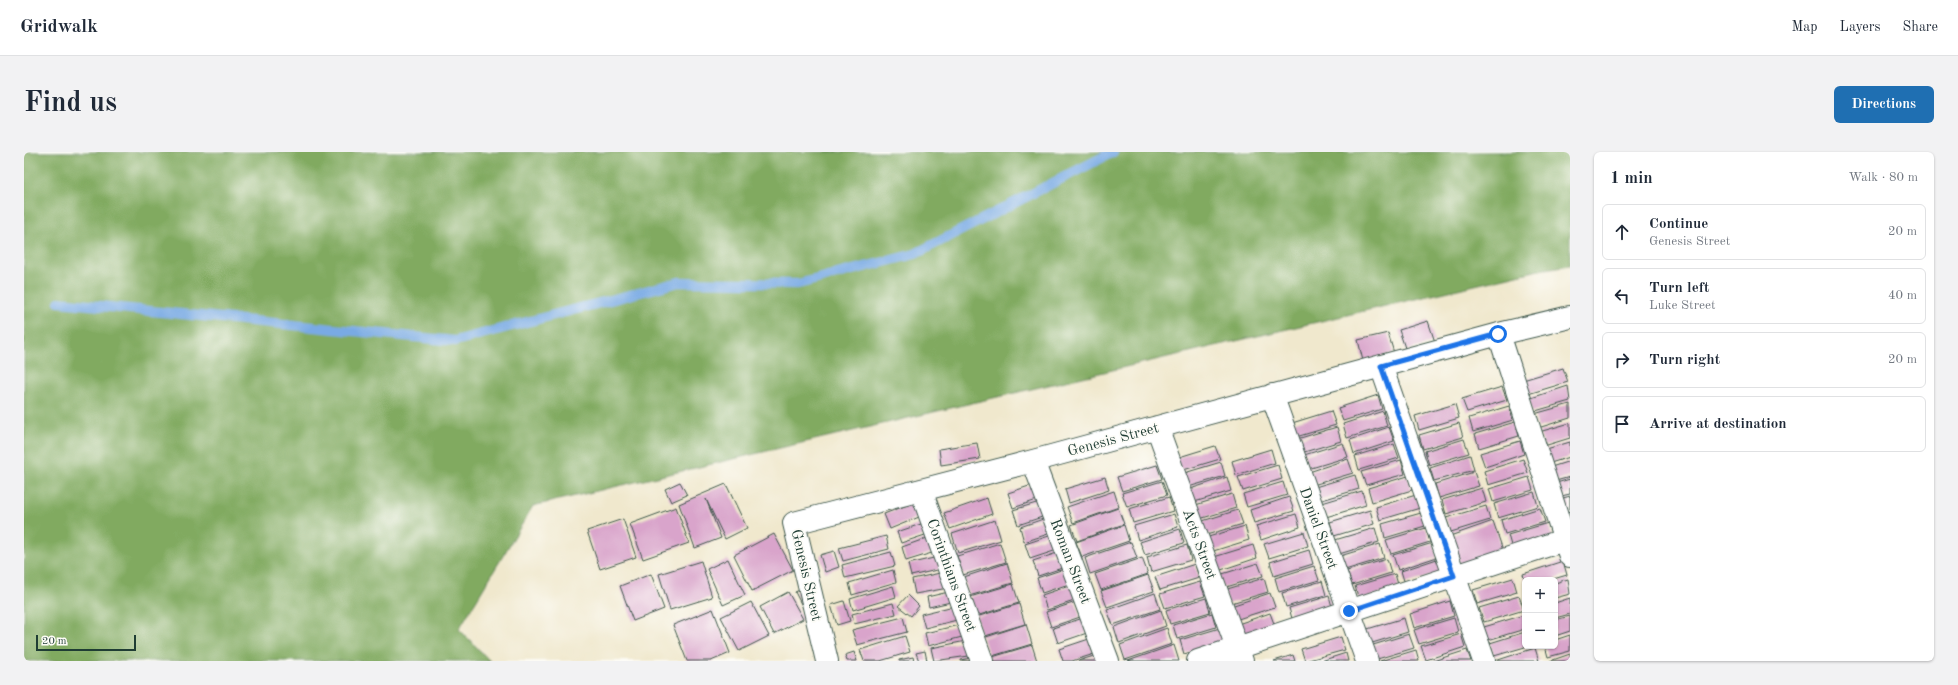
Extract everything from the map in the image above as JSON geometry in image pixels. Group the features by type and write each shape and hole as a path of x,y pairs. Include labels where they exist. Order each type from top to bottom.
{"street":[{"name":"Genesis Street","path":"827,661 794,523 1033,461 1498,334 1570,317"},
{"path":"1198,661 1239,655 1349,611 1454,576 1568,545 1498,334"},
{"path":"1381,366 1484,661"},
{"name":"Daniel Street","path":"1272,395 1367,661"},
{"name":"Acts Street","path":"1158,427 1239,655"},
{"name":"Roman Street","path":"1033,461 1108,661"},
{"name":"Corinthians Street","path":"921,490 982,661"}],"green space":[{"path":"24,152 1570,152 1570,265 1539,270 533,506 459,629 490,661 24,661"}],"building":[{"path":"1428,321 1435,342 1406,351 1399,330"},
{"path":"1388,333 1394,353 1363,361 1358,340"},
{"path":"1563,368 1568,382 1528,394 1523,380"},
{"path":"1568,386 1570,401 1532,412 1528,399"},
{"path":"1502,387 1507,400 1467,412 1462,399"},
{"path":"1378,395 1382,409 1343,421 1338,408"},
{"path":"1455,404 1459,418 1419,430 1415,416"},
{"path":"1570,404 1570,418 1538,428 1534,414"},
{"path":"1509,406 1513,420 1473,432 1469,418"},
{"path":"1331,411 1336,425 1296,437 1292,423"},
{"path":"1383,411 1387,426 1347,438 1343,424"},
{"path":"1515,422 1519,436 1479,448 1475,434"},
{"path":"1459,423 1463,437 1423,449 1419,435"},
{"path":"1570,423 1570,438 1544,446 1539,432"},
{"path":"1337,427 1341,441 1301,453 1297,439"},
{"path":"1389,427 1394,441 1354,454 1350,440"},
{"path":"1464,439 1469,453 1429,465 1425,451"},
{"path":"1520,441 1524,454 1485,467 1480,453"},
{"path":"1570,442 1570,457 1547,464 1543,450"},
{"path":"977,443 980,459 941,465 939,449"},
{"path":"1343,443 1348,457 1308,469 1304,455"},
{"path":"1394,444 1399,458 1359,470 1355,456"},
{"path":"1215,446 1220,459 1180,471 1176,458"},
{"path":"1271,449 1275,463 1236,475 1232,461"},
{"path":"1470,455 1474,470 1434,481 1430,468"},
{"path":"1348,459 1353,473 1313,485 1309,472"},
{"path":"1523,459 1528,473 1488,485 1484,471"},
{"path":"1401,460 1405,474 1366,485 1361,472"},
{"path":"1570,461 1570,477 1552,482 1548,468"},
{"path":"1221,462 1225,476 1185,488 1181,474"},
{"path":"1157,465 1162,479 1122,491 1117,477"},
{"path":"1278,465 1282,479 1243,491 1238,477"},
{"path":"1474,472 1479,486 1439,498 1435,484"},
{"path":"1355,475 1359,489 1319,501 1315,487"},
{"path":"1408,476 1412,490 1372,502 1368,488"},
{"path":"1105,477 1109,490 1069,503 1065,489"},
{"path":"1227,477 1231,491 1191,503 1187,490"},
{"path":"1529,477 1533,490 1493,502 1489,489"},
{"path":"1570,479 1570,494 1557,497 1553,484"},
{"path":"1162,481 1167,495 1127,507 1122,493"},
{"path":"680,482 687,495 671,502 665,489"},
{"path":"1283,482 1287,495 1247,507 1243,494"},
{"path":"1038,483 1043,498 1013,508 1008,493"},
{"path":"726,484 747,528 725,539 706,499 721,538 695,548 679,504"},
{"path":"1482,488 1486,502 1446,514 1442,500"},
{"path":"1114,491 1119,507 1073,523 1067,507"},
{"path":"1362,491 1366,505 1326,517 1322,503"},
{"path":"1534,492 1538,506 1498,518 1494,504"},
{"path":"1232,494 1236,508 1196,520 1192,506"},
{"path":"1416,495 1420,508 1380,520 1376,507"},
{"path":"1570,496 1570,511 1564,513 1560,499"},
{"path":"1169,497 1173,511 1133,523 1129,509"},
{"path":"1289,497 1294,511 1254,523 1250,510"},
{"path":"987,498 992,514 950,529 944,513"},
{"path":"918,501 924,515 890,529 884,514"},
{"path":"1043,501 1048,515 1018,525 1013,510"},
{"path":"1486,506 1490,520 1451,532 1446,518"},
{"path":"676,507 689,543 643,559 630,524"},
{"path":"1118,508 1124,524 1077,541 1071,525"},
{"path":"1540,508 1545,522 1505,534 1501,520"},
{"path":"1238,510 1243,524 1203,536 1199,522"},
{"path":"1370,510 1374,524 1334,536 1330,522"},
{"path":"1421,513 1425,526 1385,538 1382,524"},
{"path":"1174,514 1178,527 1138,540 1134,526"},
{"path":"1296,514 1300,527 1261,540 1256,526"},
{"path":"1049,517 1054,532 1024,542 1020,527"},
{"path":"623,519 636,557 600,569 587,531"},
{"path":"995,520 1001,540 958,553 952,534"},
{"path":"1493,521 1505,556 1462,570 1450,536"},
{"path":"924,523 928,534 901,543 897,532"},
{"path":"1548,523 1552,537 1512,549 1508,535"},
{"path":"1124,525 1129,541 1082,557 1076,542"},
{"path":"1245,526 1249,540 1210,552 1205,538"},
{"path":"1375,528 1379,542 1339,554 1335,540"},
{"path":"1426,528 1430,542 1391,554 1386,540"},
{"path":"1180,529 1184,543 1145,555 1140,542"},
{"path":"1304,532 1308,546 1269,558 1264,544"},
{"path":"774,534 793,570 752,591 734,555"},
{"path":"1055,534 1060,549 1030,559 1025,544"},
{"path":"886,536 889,549 843,561 839,548"},
{"path":"930,537 935,552 906,561 902,547"},
{"path":"1131,542 1137,558 1090,574 1085,558"},
{"path":"1000,543 1006,562 963,575 957,556"},
{"path":"1433,543 1437,557 1398,570 1393,555"},
{"path":"1380,544 1384,558 1345,570 1340,556"},
{"path":"1187,545 1191,560 1151,572 1147,557"},
{"path":"1253,545 1257,558 1218,571 1214,557"},
{"path":"1309,550 1313,564 1274,576 1270,562"},
{"path":"834,551 839,567 825,572 820,555"},
{"path":"1063,551 1068,566 1038,576 1033,561"},
{"path":"891,552 895,566 845,578 842,565"},
{"path":"938,557 941,569 911,576 908,564"},
{"path":"1142,558 1148,574 1101,590 1095,574"},
{"path":"1440,558 1445,572 1405,584 1401,571"},
{"path":"728,559 745,595 723,605 707,569"},
{"path":"1387,559 1391,573 1352,585 1347,571"},
{"path":"701,561 712,597 670,610 659,574"},
{"path":"1563,561 1567,575 1558,578 1524,577 1523,574"},
{"path":"1007,563 1013,583 969,596 964,577"},
{"path":"1258,563 1263,576 1223,588 1219,575"},
{"path":"1195,564 1199,578 1160,590 1155,577"},
{"path":"1314,566 1319,580 1279,592 1275,578"},
{"path":"1067,568 1072,583 1042,593 1037,578"},
{"path":"893,570 896,582 852,595 849,583"},
{"path":"945,572 948,588 915,594 912,579"},
{"path":"651,574 664,609 633,621 620,586"},
{"path":"1395,574 1399,588 1359,600 1355,586"},
{"path":"1148,575 1154,591 1107,607 1101,591"},
{"path":"1264,578 1268,592 1228,604 1224,590"},
{"path":"1513,578 1517,592 1477,604 1473,590"},
{"path":"1568,579 1570,594 1558,597 1558,582"},
{"path":"1322,581 1326,595 1286,607 1282,593"},
{"path":"1200,582 1205,596 1165,608 1160,594"},
{"path":"1013,584 1019,603 976,616 970,597"},
{"path":"1072,585 1077,600 1047,610 1042,595"},
{"path":"893,586 896,597 853,610 850,599"},
{"path":"802,589 806,614 795,592"},
{"path":"953,591 955,601 929,607 927,597"},
{"path":"788,592 803,619 774,634 760,607"},
{"path":"1155,593 1160,609 1113,625 1107,610"},
{"path":"1270,593 1275,607 1235,620 1231,606"},
{"path":"908,595 919,606 911,616 898,606"},
{"path":"1329,596 1333,610 1293,622 1289,608"},
{"path":"1519,596 1522,604 1522,611 1484,622 1479,608"},
{"path":"1206,598 1210,612 1170,624 1166,610"},
{"path":"1570,598 1570,614 1558,617 1558,602"},
{"path":"844,601 850,621 837,625 831,605"},
{"path":"1450,601 1454,616 1414,628 1410,614"},
{"path":"751,602 769,636 739,651 721,617"},
{"path":"1076,602 1080,617 1051,627 1046,612"},
{"path":"893,603 896,614 854,624 852,614"},
{"path":"1019,604 1025,624 982,637 976,617"},
{"path":"954,606 957,620 925,628 921,614"},
{"path":"713,609 730,653 711,661 687,661 673,625"},
{"path":"1161,610 1166,626 1119,643 1114,627"},
{"path":"1212,613 1216,627 1177,639 1173,625"},
{"path":"1270,613 1276,629 1244,639 1238,624"},
{"path":"1522,616 1522,630 1488,640 1484,627"},
{"path":"1570,616 1570,631 1558,635 1558,619"},
{"path":"903,617 907,632 857,645 852,630"},
{"path":"1083,618 1087,633 1058,643 1053,628"},
{"path":"1404,618 1408,632 1369,644 1364,630"},
{"path":"1454,618 1458,632 1419,644 1414,630"},
{"path":"1026,624 1032,644 989,657 983,638"},
{"path":"959,625 962,637 928,646 925,633"},
{"path":"1167,628 1172,644 1125,660 1120,645"},
{"path":"1220,628 1224,642 1184,654 1180,640"},
{"path":"1522,633 1522,648 1494,656 1490,643"},
{"path":"1409,634 1414,648 1374,660 1370,646"},
{"path":"1461,634 1465,647 1426,660 1421,646"},
{"path":"1570,635 1570,651 1548,657 1546,649 1558,649 1558,639"},
{"path":"905,636 910,652 880,661 864,661 860,650"},
{"path":"1341,637 1345,650 1305,661 1301,649"},
{"path":"1089,639 1094,654 1072,661 1063,661 1059,649"},
{"path":"966,641 969,656 934,661 931,648"},
{"path":"1032,645 1037,661 990,661 989,658"},
{"path":"1174,645 1179,661 1128,661"},
{"path":"1535,649 1539,661 1495,661"},
{"path":"1416,650 1419,661 1380,661"},
{"path":"1467,650 1471,661 1433,661"},
{"path":"925,651 927,661 919,661 916,653"},
{"path":"854,652 857,661 847,661 845,655"},
{"path":"1346,653 1348,661 1321,661"},
{"path":"1570,654 1570,661 1550,661"},
{"path":"1097,655 1099,661 1078,661"},
{"path":"1293,655 1295,661 1274,661"},
{"path":"913,657 914,661 899,661 899,660"},
{"path":"971,658 972,661 961,661 961,660"}],"waterway":[{"path":"59,302 455,341 679,282 798,284 915,254 1113,152"}],"route":[{"path":"1349,611 1454,576 1381,366 1498,334"}]}
